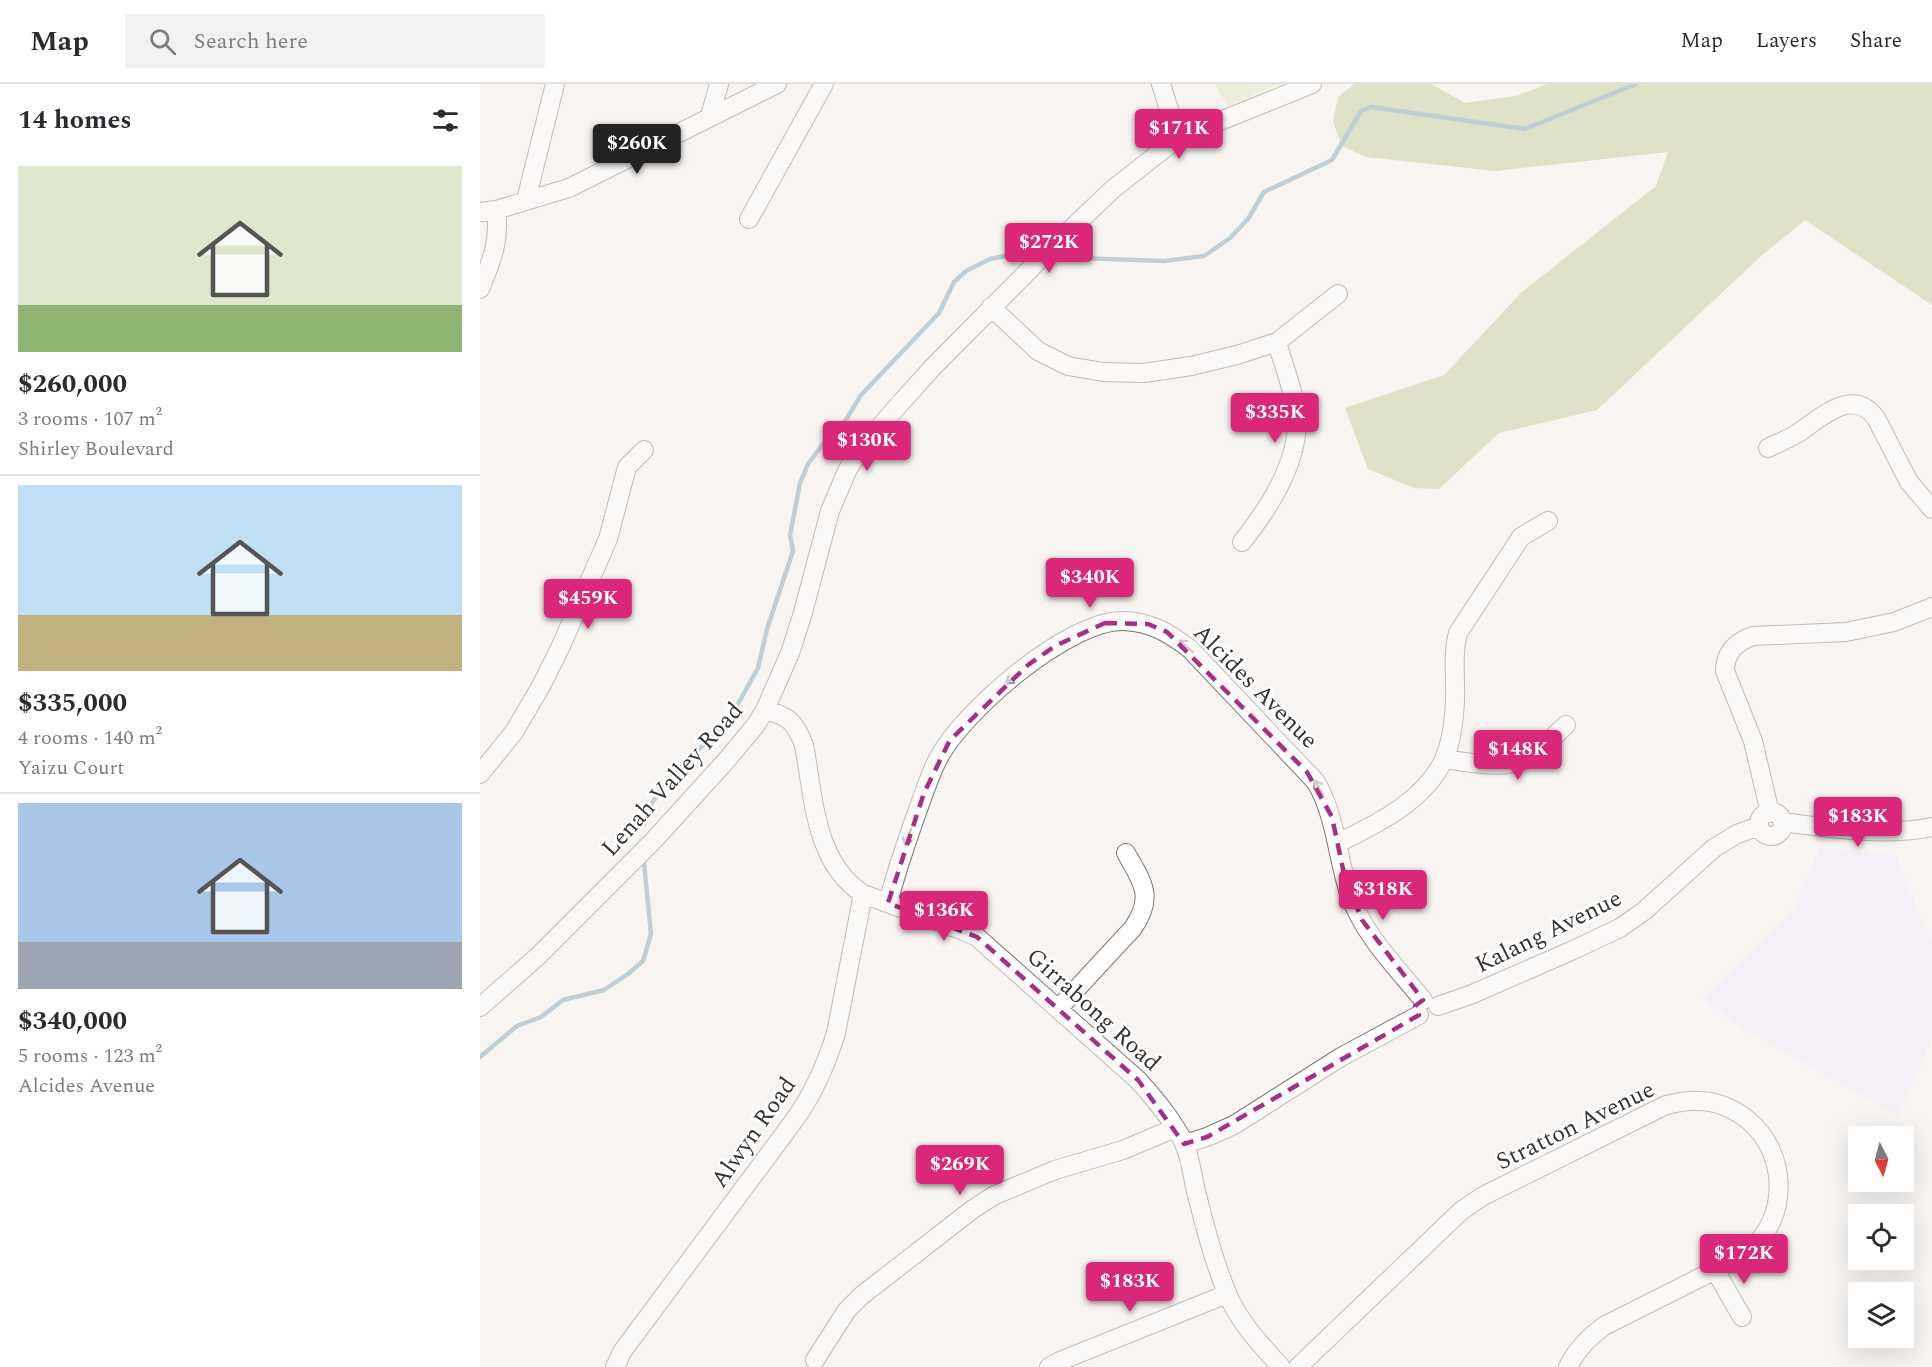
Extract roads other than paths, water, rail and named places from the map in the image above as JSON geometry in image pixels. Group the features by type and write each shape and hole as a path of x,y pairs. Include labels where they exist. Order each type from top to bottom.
{"street":[{"path":"526,200 555,84"},
{"path":"710,116 719,84"},
{"path":"480,289 495,252 498,225 488,211 569,188 777,84"},
{"path":"749,219 824,84"},
{"path":"1161,84 1178,138"},
{"name":"Lenah Valley Road","path":"480,1007 537,957 654,840 742,742 765,710 779,681 796,635 830,511 847,471 859,452 897,407 1021,276 1113,189 1178,138 1312,84"},
{"path":"991,308 1038,351 1068,366 1103,372 1144,373 1191,366 1277,342 1338,294"},
{"path":"1242,542 1274,497 1287,468 1297,427 1296,410 1277,342"},
{"path":"1768,448 1797,434 1833,409 1858,405 1866,408 1876,418 1909,482 1932,509"},
{"path":"480,774 514,732 541,686 608,539 627,467 644,450"},
{"path":"1338,843 1369,828 1408,802 1435,774 1444,759 1451,737 1458,633 1521,537 1548,521"},
{"path":"1770,820 1753,741 1725,671 1725,663 1732,648 1744,639 1753,636 1846,632 1893,622 1932,608"},
{"name":"Alcides Avenue","path":"888,903 898,864 937,760 962,727 1002,687 1055,646 1089,628 1105,623 1123,621 1148,624 1158,627 1190,649 1316,782 1332,817 1350,896 1374,939 1426,1007"},
{"name":"Girrabong Road","path":"765,710 788,718 800,735 804,745 814,808 824,842 844,879 852,887 863,894 977,937 1138,1080 1150,1094 1180,1136 1212,1250 1227,1294 1251,1334 1281,1367"},
{"path":"1444,759 1490,765 1517,763 1538,751 1566,725"},
{"name":"Kalang Avenue","path":"815,1360 847,1310 861,1296 973,1209 995,1195 1055,1170 1123,1150 1180,1136 1207,1137 1234,1125 1341,1057 1426,1007 1470,995 1620,928 1644,911 1714,848 1737,834 1770,820 1875,832 1932,827"},
{"path":"1058,1009 1142,915 1145,904 1144,892 1140,879 1126,853"},
{"name":"Alwyn Road","path":"615,1367 622,1352 789,1128 812,1093 836,1033 863,894"},
{"name":"Stratton Avenue","path":"1298,1367 1472,1203 1666,1106 1698,1101 1720,1105 1741,1114 1763,1135 1772,1149 1777,1165 1778,1198 1769,1225 1750,1250 1735,1260 1604,1326 1579,1348 1568,1367"},
{"path":"1715,1270 1742,1317"},
{"path":"1049,1367 1227,1294"}],"waterway":[{"path":"1049,257 1164,261 1204,256 1230,238 1248,219 1264,192 1332,160 1361,111 1371,107 1525,129 1636,84"},
{"path":"644,824 652,803 672,776 729,720 758,668 767,629 793,551 790,535 800,483 808,464 823,444 841,428 861,395 939,313 954,282 966,271 990,259 1010,255 1035,256"},
{"path":"480,1057 517,1026 541,1017 563,1000 604,990 643,961 651,934 644,863"}]}
